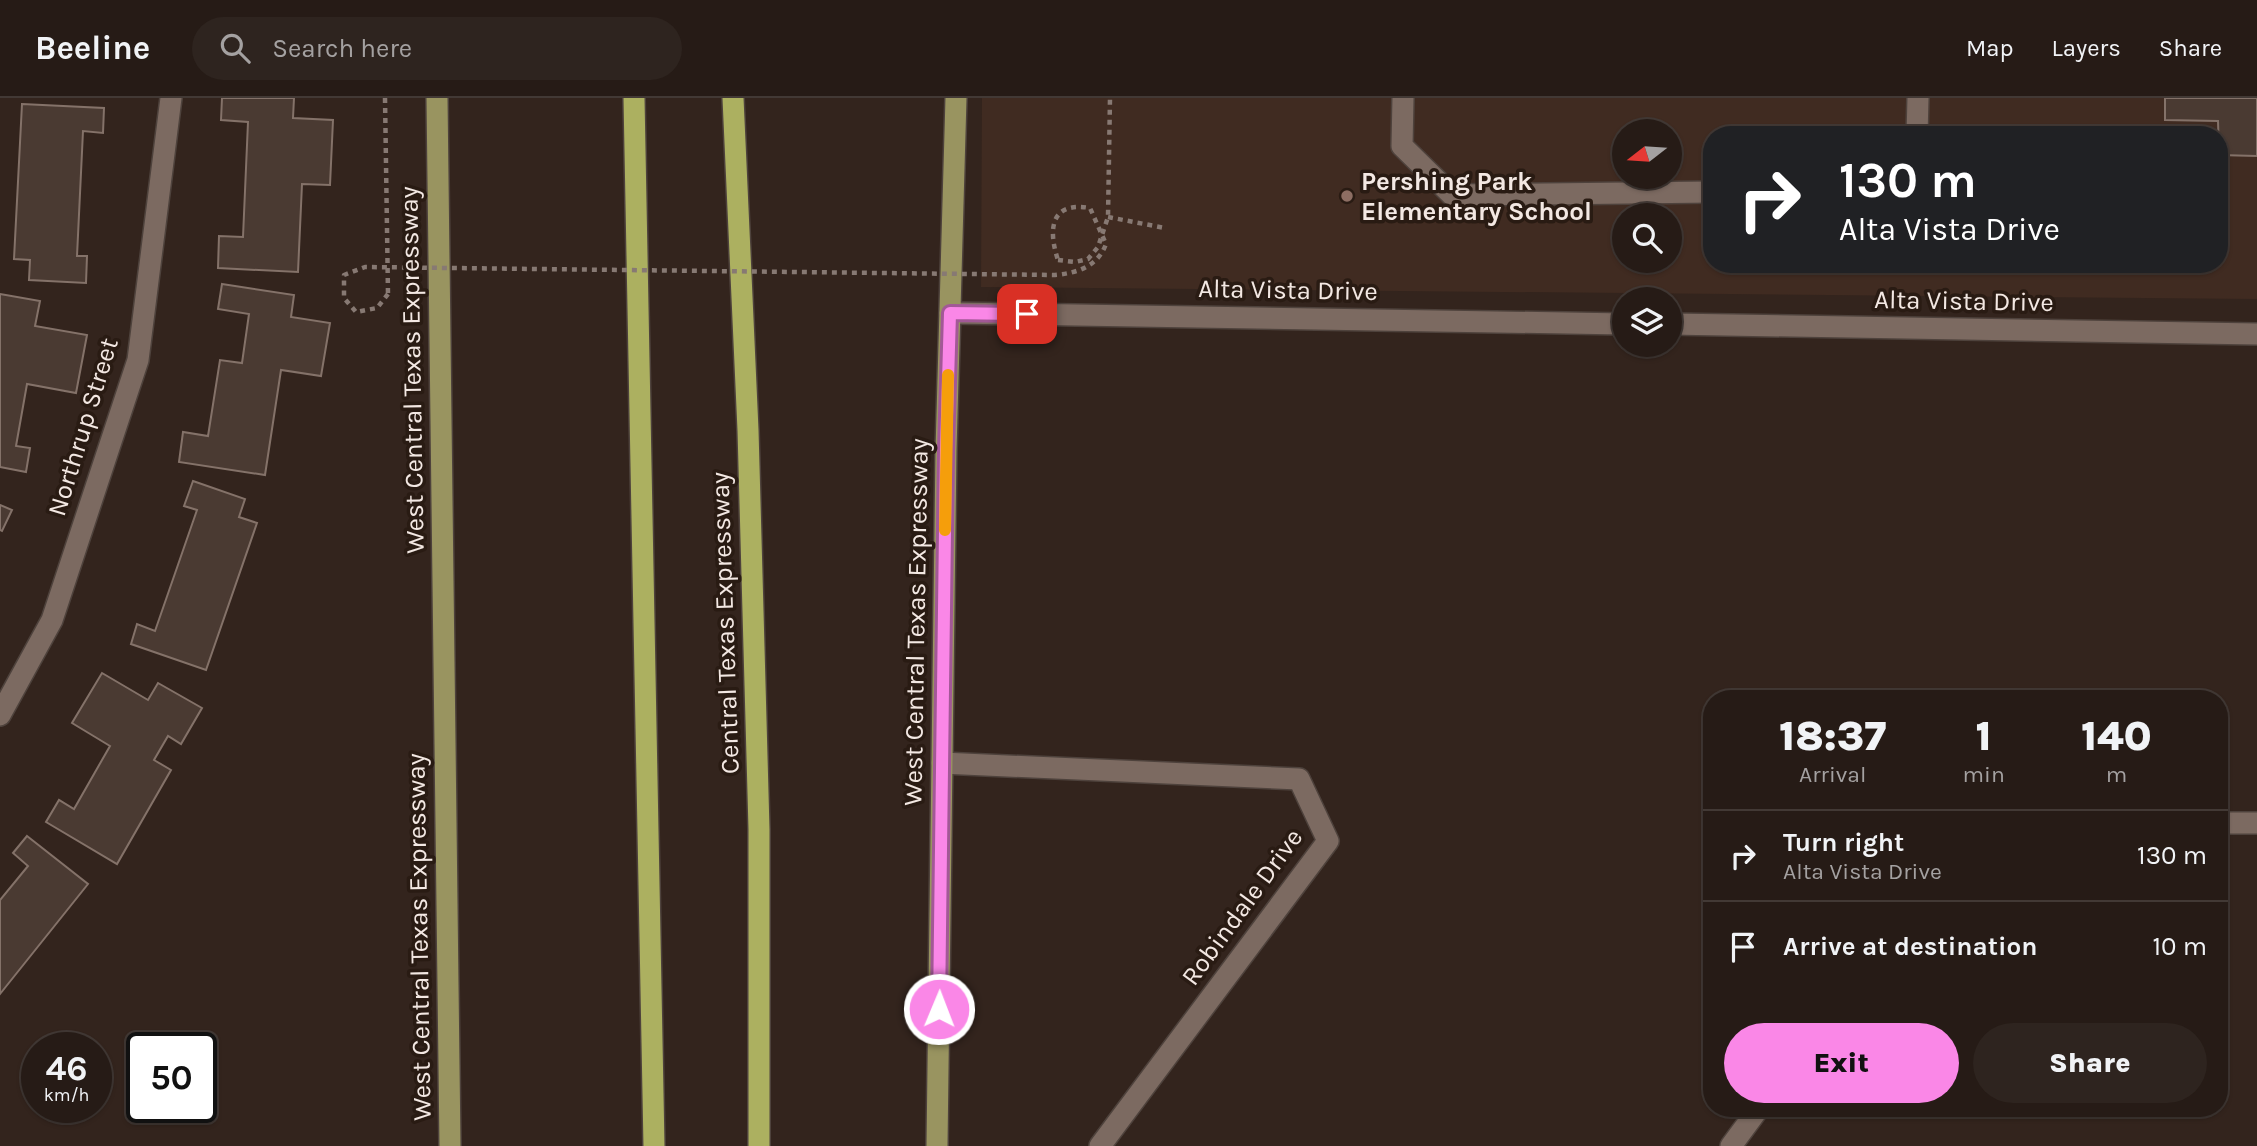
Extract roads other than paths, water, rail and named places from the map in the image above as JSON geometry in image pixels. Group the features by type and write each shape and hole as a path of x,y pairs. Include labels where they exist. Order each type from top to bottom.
{"highway":[{"path":"634,98 654,1146"},
{"name":"Central Texas Expressway","path":"733,98 748,430 759,829 759,1146"}],"main road":[{"name":"West Central Texas Expressway","path":"437,98 450,1146"},
{"name":"West Central Texas Expressway","path":"937,1146 946,450 956,98"}],"street":[{"name":"Northrup Street","path":"0,715 51,620 138,360 171,98"},
{"path":"1403,98 1402,146 1452,195 1703,192"},
{"path":"1917,126 1918,98"},
{"name":"Alta Vista Drive","path":"950,313 1612,324"},
{"name":"Alta Vista Drive","path":"1682,324 2257,334"},
{"name":"Robindale Drive","path":"942,763 1299,779 1328,841 1100,1146"},
{"path":"2228,822 2257,823"},
{"path":"1731,1146 1752,1117"}],"place":[{"name":"Pershing Park Elementary School","path":"1347,196"}]}
